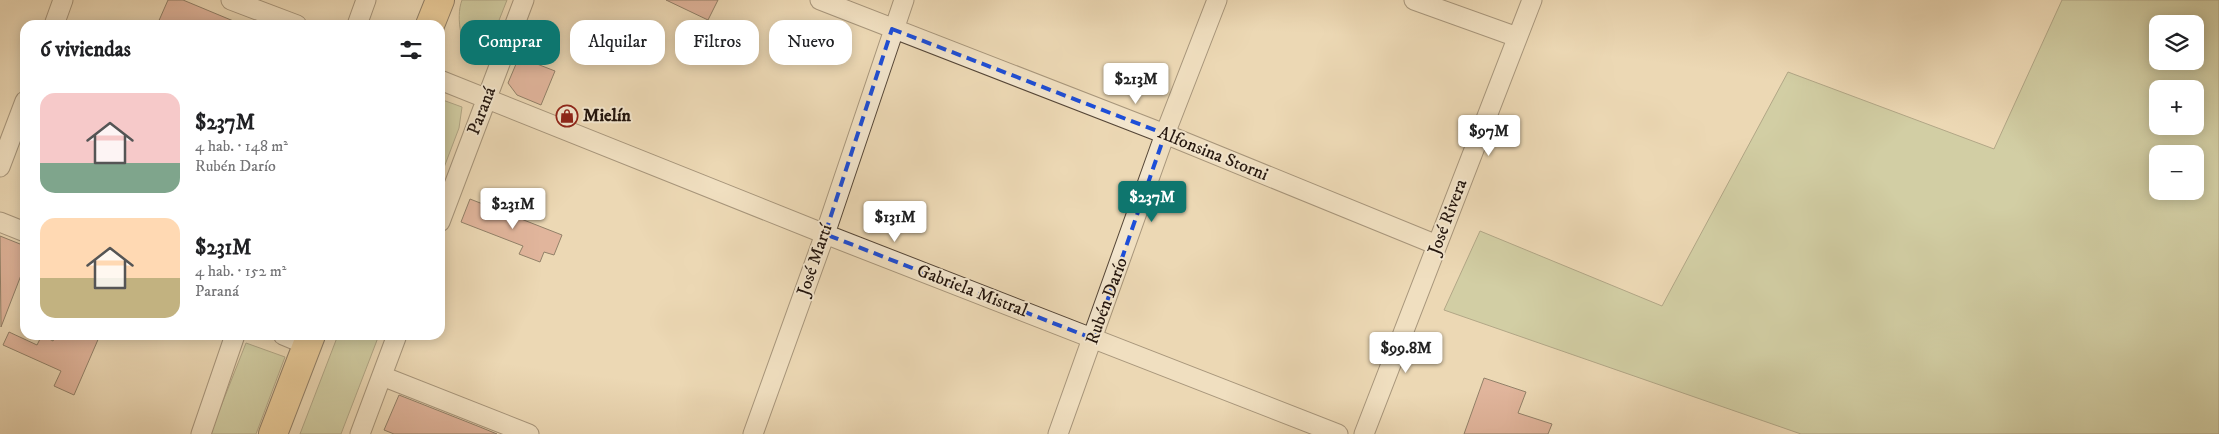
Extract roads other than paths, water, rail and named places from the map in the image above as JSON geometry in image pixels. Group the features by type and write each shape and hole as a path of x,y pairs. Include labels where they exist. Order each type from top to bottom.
{"highway":[{"path":"432,20 440,0"},
{"path":"273,434 299,340"}],"street":[{"path":"56,20 63,0"},
{"path":"231,0 284,20"},
{"path":"359,20 366,0"},
{"name":"Paraná","path":"445,209 524,0"},
{"name":"Alfonsina Storni","path":"820,0 1166,134 1437,246"},
{"name":"José Martí","path":"753,434 825,234 892,29 904,0"},
{"name":"Rubén Darío","path":"1058,434 1094,339 1166,134 1217,0"},
{"path":"1414,0 1517,38"},
{"name":"José Rivera","path":"1364,434 1532,0"},
{"name":"Gabriela Mistral","path":"445,82 825,234 1338,434"},
{"path":"0,167 20,114"},
{"path":"0,222 20,230"},
{"path":"201,434 233,340"},
{"path":"360,434 395,340"},
{"path":"382,376 529,434"}],"place":[{"name":"Mielín","path":"567,116"}]}
